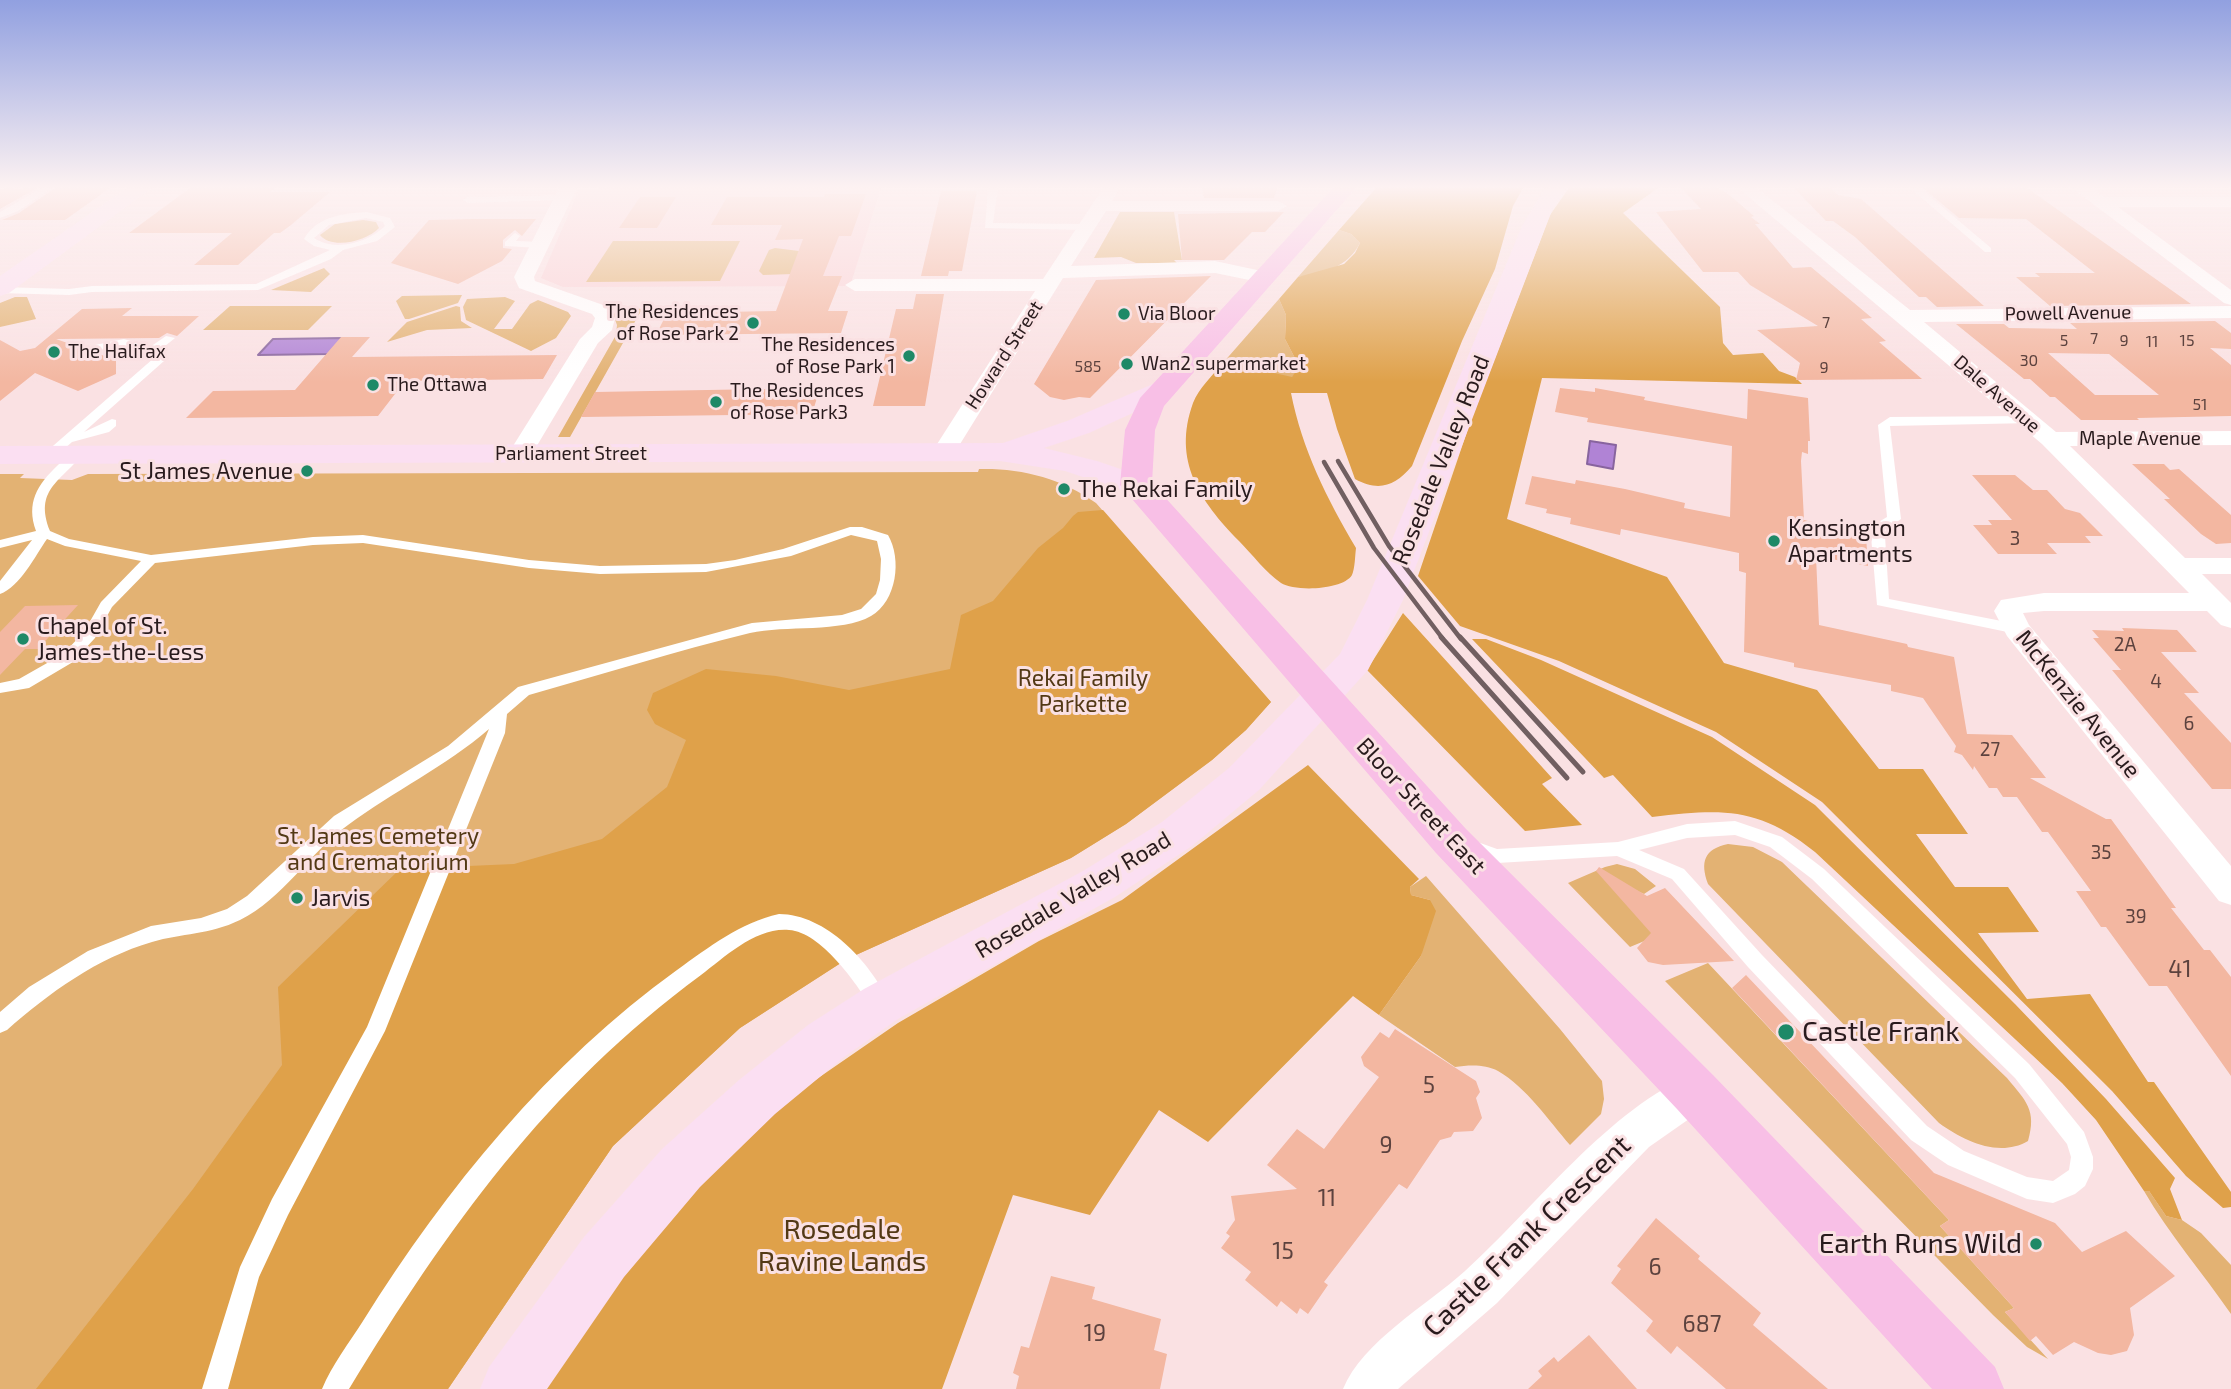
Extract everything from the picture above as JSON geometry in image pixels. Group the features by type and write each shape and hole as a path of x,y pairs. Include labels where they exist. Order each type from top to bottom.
{"main road":[{"path":"1136,485 1140,430 1150,404 1286,253"},
{"name":"Bloor Street East","path":"1136,485 1451,841 1695,1092 1973,1389"}],"street":[{"path":"0,289 51,253"},
{"path":"530,454 609,339 601,330 605,317 599,310 526,284 524,277 536,253"},
{"name":"Howard Street","path":"944,452 1069,253"},
{"name":"Rosedale Valley Road","path":"511,1389 604,1257 681,1168 757,1097 825,1041 881,1004 1100,884 1177,834 1244,779 1355,661 1385,600 1523,253"},
{"name":"Dale Avenue","path":"1827,253 2050,439 2222,610"},
{"path":"2169,253 2231,299"},
{"path":"855,285 1053,278 1215,267 1264,277"},
{"name":"Powell Avenue","path":"1905,316 2231,312"},
{"path":"1000,452 1079,427 1160,390"},
{"name":"Maple Avenue","path":"2050,439 2231,438"},
{"name":"Parliament Street","path":"0,455 64,451 530,454 1000,452 1041,455 1077,463 1136,485"},
{"path":"2177,566 2231,566"},
{"name":"McKenzie Avenue","path":"2222,610 2021,603 2011,606 2008,611 2017,629 2231,891"},
{"name":"Castle Frank Crescent","path":"1367,1389 1386,1367 1481,1287 1635,1133 1695,1092"}],"lane":[{"path":"0,289 69,292 92,289 258,287 333,253"},
{"path":"152,351 170,338"},
{"path":"44,533 36,517 36,500 50,480 64,451 160,359 158,353 124,342 99,347"},
{"path":"2017,629 1882,602 1878,536 1882,526 1895,519 1884,425 1889,421 2027,420"},
{"path":"64,451 112,423"},
{"path":"0,544 44,533 65,542 151,559 313,541 363,539 541,565 600,570 706,568 763,559 850,531 875,534 883,538 887,545 889,568 885,592 871,611 860,617 834,622 784,623 752,628 524,691 446,756 347,816 254,901 234,915 202,926 151,934 104,952 36,993 0,1024"},
{"path":"0,589 44,533"},
{"path":"0,688 23,684 68,658 90,635 106,605 151,559"},
{"path":"215,1389 248,1275 280,1207 375,1031 497,733 499,713"},
{"path":"1451,841 1497,856 1618,849 1687,831 1735,828 1776,842 1798,858 2022,1071 2076,1139 2082,1157 2082,1169 2077,1178 2053,1192 2027,1188 1956,1158 1919,1133 1755,961 1678,874 1618,849"},
{"path":"335,1389 419,1256 466,1191 521,1125 576,1067 624,1024 693,970 736,940 764,927 794,922 809,928 847,959 881,1004"}],"shaded area":[{"path":"552,253 860,253 850,286 563,287 541,278"},
{"path":"344,338 330,354 258,355 273,339"},
{"path":"1590,441 1616,445 1613,469 1587,464"}],"green space":[{"path":"605,253 734,253 720,281 586,282"},
{"path":"768,253 799,253 793,274 763,275 759,271"},
{"path":"1097,253 1181,253 1182,260 1174,260 1177,263 1136,263 1121,257 1094,258"},
{"path":"1319,253 1353,253 1334,268 1298,277"},
{"path":"1355,253 1500,253 1412,466 1399,478 1379,486 1355,479 1327,393 1291,393 1302,434 1317,473 1356,548 1353,572 1347,580 1318,588 1297,588 1281,583 1265,569 1212,511 1193,479 1188,462 1187,424 1193,403 1222,364 1234,364 1292,377 1299,366 1285,339 1286,315 1279,299 1298,277 1344,264"},
{"path":"1535,253 1664,253 1720,307 1723,343 1733,355 1763,353 1779,371 1795,377 1802,384 1542,378 1507,519 1667,577 1724,663 1817,690 1879,769 1923,769 1968,834 1916,834 1955,887 2008,887 2039,932 1978,933 2027,999 2090,994 2148,1082 2154,1082 2231,1192 2231,1207 2223,1208 2186,1176 2112,1091 1822,802 1716,732 1559,661 1460,626 1418,576 1470,423"},
{"path":"324,268 330,274 311,292 271,290"},
{"path":"462,295 458,303 409,319 405,319 396,301 402,296"},
{"path":"15,297 27,297 36,319 0,327 0,303"},
{"path":"505,297 515,301 494,329 512,329 530,304 538,300 568,312 571,316 556,338 531,351 466,320 463,307 467,299"},
{"path":"1279,299 1286,315 1285,339 1299,366 1292,378 1234,364 1222,364"},
{"path":"230,306 332,306 308,330 203,330"},
{"path":"460,307 461,321 472,328 427,330 387,342 407,322"},
{"path":"630,307 641,311 570,437 558,437 616,335 617,325 613,314"},
{"name":"St. James Cemetery and Crematorium","path":"979,469 1010,470 1040,476 1069,487 1096,503 1271,702 1246,730 1212,760 1126,824 1071,858 847,959 740,1028 613,1146 448,1389 0,1389 0,474 24,474 20,478 72,480 88,474 978,472"},
{"name":"Rekai Family Parkette","path":"1103,510 1271,702 1246,730 1212,760 1126,824 1071,858 847,959 740,1028 613,1146 448,1389 36,1389 193,1189 282,1065 278,987 400,869 514,864 602,839 667,787 686,740 655,724 647,710 653,693 706,669 776,676 849,690 950,669 961,615 993,601 1038,548 1078,512"},
{"path":"1403,613 1552,778 1542,784 1582,825 1525,831 1367,670"},
{"path":"1472,639 1486,639 1541,660 1712,737 1815,805 2015,1004 2106,1099 2175,1178 2170,1189 2182,1220 2166,1216 2149,1191 2144,1191 2096,1120 2062,1083 1815,852 1775,826 1738,814 1719,812 1652,817 1613,775 1604,778"},
{"name":"Rosedale Ravine Lands","path":"1308,765 1419,879 1410,887 1411,895 1430,900 1436,911 1421,956 1379,1015 1353,996 1208,1142 1159,1110 1090,1215 1013,1195 942,1389 546,1389 611,1290 701,1182 795,1094 898,1023 1039,941 1122,900"},
{"path":"1728,844 1753,847 1782,862 2007,1078 2028,1106 2031,1121 2028,1141 2017,1146 1994,1148 1959,1136 1939,1123 1708,884 1704,869 1706,858 1714,849"},
{"path":"1617,864 1635,869 1656,886 1644,894 1633,889 1654,937 1630,947 1568,883"},
{"path":"1426,876 1602,1081 1604,1099 1601,1114 1570,1145 1528,1095 1498,1071 1488,1067 1455,1067 1379,1015 1421,956 1430,900 1411,895 1410,887"},
{"path":"1708,963 1949,1220 1940,1226 2014,1308 2005,1312 2048,1359 2027,1347 1993,1315 1665,981"},
{"path":"2144,1191 2149,1191 2166,1216 2182,1220 2201,1233 2231,1265 2231,1314 2175,1238"}],"building":[{"path":"208,253 252,253 238,265 194,265"},
{"path":"400,253 509,253 502,261 458,284 391,263"},
{"path":"798,253 832,253 823,276 842,276 828,311 848,311 841,333 656,335 667,313 776,311"},
{"path":"926,253 965,253 962,271 949,271 948,276 921,276"},
{"path":"1181,253 1231,253 1224,260 1182,260"},
{"path":"1688,253 1780,253 1793,268 1811,267 1872,318 1861,319 1886,341 1879,342 1922,379 1796,380 1800,363 1757,330 1818,326 1750,285 1738,272 1703,272"},
{"path":"1872,253 1923,253 1984,306 1937,307 1926,297 1919,297"},
{"path":"2069,253 2119,253 2191,304 2050,306 2016,277 2040,277 2035,273 2095,273"},
{"name":"Via Bloor","path":"1211,276 1090,398 1064,400 1050,397 1034,384 1096,280"},
{"name":"The Residences of Rose Park 1","path":"916,294 944,294 925,406 873,406 896,309 913,309"},
{"name":"The Halifax","path":"132,308 122,316 199,316 177,336 167,333 159,338 56,339 116,360 116,374 78,391 35,373 0,401 0,340 20,351 35,348 82,309"},
{"path":"2215,321 2231,333 2231,349 2210,348 2231,365 2231,416 2081,420 2055,397 2050,397 2030,379 2024,379 1956,324 2077,329 2070,323","holes":["2048,353 2109,354 2159,395 2095,395"]},
{"name":"The Ottawa","path":"341,337 370,337 352,357 557,355 543,379 405,381 378,416 186,418 213,391 295,390"},
{"name":"The Residences of Rose Park3","path":"820,388 812,414 581,417 595,392"},
{"name":"Kensington Apartments","path":"1560,388 1595,392 1595,388 1747,419 1748,389 1808,398 1810,441 1808,454 1802,452 1801,461 1804,520 1812,522 1812,525 1866,536 1868,566 1816,556 1819,625 1954,657 1967,734 2012,735 2046,778 2030,778 2106,819 2111,819 2176,908 2171,908 2204,950 2210,950 2231,977 2231,1076 2167,986 2149,986 2106,927 2101,927 2076,891 2091,891 2048,832 2042,832 2017,797 2003,797 1997,788 1989,788 1974,766 1973,770 1962,755 1954,752 1956,746 1923,698 1891,691 1891,685 1794,667 1794,663 1744,652 1746,573 1739,571 1739,553 1621,529 1620,535 1570,524 1571,518 1546,513 1547,509 1525,504 1532,476 1575,484 1576,480 1625,489 1685,503 1684,508 1730,517 1732,446 1587,422 1588,418 1555,412"},
{"path":"2132,464 2164,464 2170,470 2179,469 2231,515 2231,543 2216,544 2201,534 2164,499 2170,499"},
{"path":"1972,475 2015,475 2033,490 2047,490 2065,509 2080,513 2103,536 2085,536 2091,543 2047,543 2057,554 1998,554 1973,525 1992,525 1988,520 2012,520"},
{"name":"Chapel of St. James-the-Less","path":"78,605 38,649 25,649 0,675 0,632 25,606"},
{"path":"2122,628 2177,630 2197,652 2161,652 2199,693 2184,693 2231,743 2231,789 2212,789 2112,670 2121,670 2093,638 2099,638 2092,630 2124,631"},
{"path":"1599,867 1647,896 1665,888 1734,961 1663,965 1648,962 1637,948 1651,933 1596,871"},
{"name":"Castle Frank","path":"1746,975 1934,1173 2055,1223 2082,1252 2126,1231 2175,1276 2130,1308 2134,1335 2127,1351 2111,1355 2098,1353 2074,1342 2053,1355 2036,1336 2030,1341 2005,1312 2014,1308 1940,1226 1949,1220 1732,988"},
{"path":"1395,1029 1476,1081 1480,1092 1476,1098 1482,1118 1473,1131 1454,1132 1451,1137 1440,1140 1407,1189 1399,1184 1324,1282 1328,1285 1308,1314 1300,1308 1297,1314 1281,1301 1277,1307 1245,1280 1251,1272 1221,1248 1230,1236 1226,1233 1235,1220 1231,1196 1297,1189 1267,1165 1297,1129 1324,1149 1379,1077 1364,1066 1361,1057 1380,1032 1389,1038"},
{"path":"1656,1218 1700,1256 1698,1259 1761,1313 1753,1325 1828,1389 1726,1389 1677,1346 1671,1354 1646,1331 1653,1321 1611,1283 1621,1269 1617,1266"},
{"path":"1051,1276 1095,1287 1092,1299 1161,1319 1154,1350 1167,1354 1160,1389 1016,1389 1019,1376 1013,1373 1021,1346 1029,1348"},
{"path":"1589,1335 1637,1389 1528,1389 1542,1376 1538,1371 1554,1357 1558,1362"}],"railway":[{"path":"1338,461 1389,546 1461,639"},
{"path":"1324,462 1374,548 1443,639"},
{"path":"1441,637 1567,778"},
{"path":"1460,637 1583,772"}],"place":[{"name":"Via Bloor","path":"1124,314"},
{"name":"The Residences of Rose Park 2","path":"753,323"},
{"name":"The Halifax","path":"54,352"},
{"name":"The Residences of Rose Park 1","path":"909,356"},
{"name":"Wan2 supermarket","path":"1127,364"},
{"name":"The Ottawa","path":"373,385"},
{"name":"The Residences of Rose Park3","path":"716,402"},
{"name":"St James Avenue","path":"307,471"},
{"name":"The Rekai Family","path":"1064,489"},
{"name":"Kensington Apartments","path":"1774,541"},
{"name":"Chapel of St. James-the-Less","path":"23,639"},
{"name":"Jarvis","path":"297,898"},
{"name":"Castle Frank","path":"1786,1032"},
{"name":"Earth Runs Wild","path":"2036,1244"}]}
